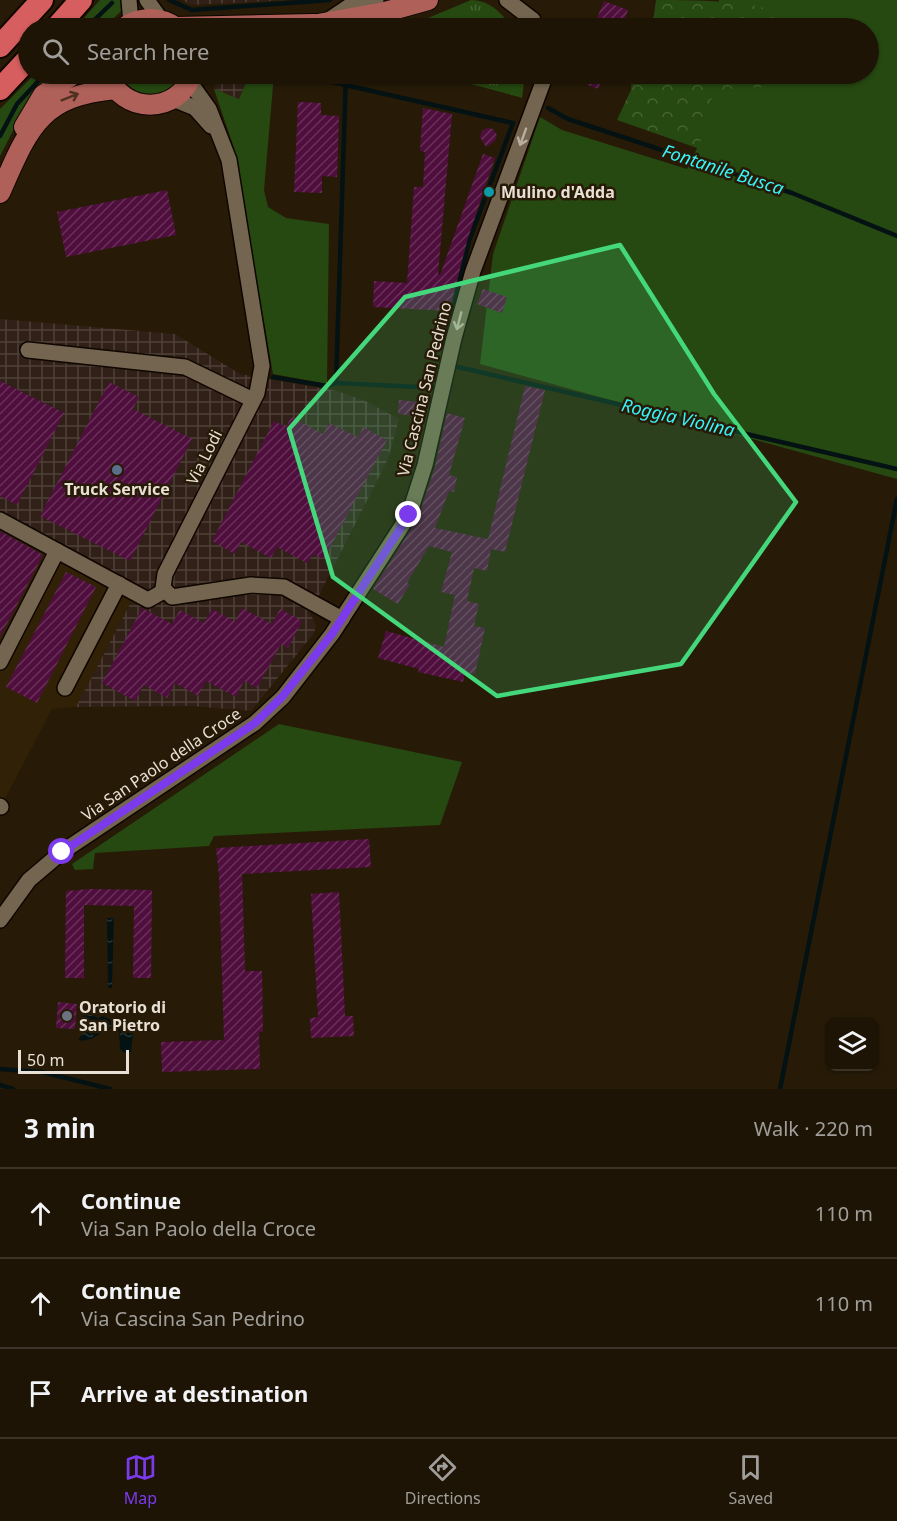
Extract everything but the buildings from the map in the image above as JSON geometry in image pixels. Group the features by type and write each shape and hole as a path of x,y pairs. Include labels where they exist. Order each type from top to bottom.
{"highway":[{"path":"26,18 42,0"},
{"path":"65,18 81,0"},
{"path":"0,46 18,26"},
{"path":"0,89 18,70"}],"main road":[{"path":"351,18 385,12 428,0"},
{"path":"0,193 17,154 26,122 37,102 48,90 58,84"},
{"path":"17,154 39,119 61,101 105,84"},
{"path":"114,84 127,99 142,105 157,105 173,99 185,84"}],"street":[{"path":"128,18 129,0"},
{"path":"147,0 164,18"},
{"path":"326,18 351,5 376,0"},
{"path":"507,0 528,18"},
{"path":"527,0 533,18"},
{"name":"Via Lodi","path":"164,591 162,583 165,574 261,380 262,358 232,176 225,149 209,109 194,84"},
{"name":"Via Cascina San Pedrino","path":"266,714 296,681 342,618 396,538 413,506 473,271 543,84"},
{"name":"Via Lodi","path":"173,99 188,104 201,113 225,149"},
{"path":"28,350 185,367 253,400"},
{"path":"0,520 148,600 164,591 172,597 251,585 284,587 342,618"},
{"path":"0,662 57,551"},
{"path":"65,688 119,585"},
{"name":"Via San Paolo della Croce","path":"0,920 29,880 62,852 266,714"}],"highlighted area":[{"path":"620,245 714,394 796,502 681,664 497,696 333,577 289,429 405,297"}],"shaded area":[{"path":"182,0 288,0 191,5"},
{"path":"216,84 245,84 239,99 214,89"},
{"path":"0,319 175,334 240,374 337,391 365,401 399,419 388,459 310,613 316,626 314,633 251,711 192,706 76,707 140,585 0,513"},
{"path":"0,513 140,585 76,707 52,709 0,808"}],"green space":[{"path":"100,0 123,0 121,11 114,18 84,18"},
{"path":"471,0 490,5 504,18 428,18"},
{"path":"656,0 697,0 759,7 794,18 653,18"},
{"path":"719,0 897,0 897,479 480,364 493,254 540,117 562,130 687,169 698,146 707,84 879,84 879,18 716,18"},
{"path":"25,84 50,84 22,113 0,156 0,109"},
{"path":"127,84 174,84 159,93 142,93"},
{"path":"245,84 273,84 264,190 268,207 286,218 329,224 327,384 273,374 234,148 214,89 239,99"},
{"path":"471,84 524,84 522,98"},
{"path":"631,84 774,84 766,87 724,89 714,95 703,113 700,149 617,120 631,90"},
{"path":"279,724 462,762 440,825 214,836 209,846 95,853 93,869 75,870 72,864"}],"water":[{"path":"107,918 114,918 112,988 108,988"},
{"path":"84,1014 92,1014 97,1018 103,1016 117,1023 128,1022 133,1034 131,1052 124,1053 120,1049 119,1032 116,1028 106,1030 88,1040 78,1040 83,1033 79,1027"}],"waterway":[{"path":"169,0 192,10 330,0"},
{"name":"Roggia Violina","path":"96,18 112,3"},
{"name":"Roggia Violina","path":"0,136 17,104 36,84"},
{"name":"Roggia Violina","path":"341,84 513,123 469,241 452,314"},
{"path":"346,84 336,383 438,388 439,385"},
{"name":"Fontanile Busca","path":"548,108 568,119 792,193 897,236"},
{"name":"Roggia Violina","path":"445,344 448,326"},
{"name":"Roggia Violina","path":"458,367 897,469"},
{"path":"273,377 327,386 336,383"},
{"path":"780,1089 897,499"},
{"path":"0,1069 42,1072 110,1089"},
{"path":"0,1085 13,1089"}],"place":[{"name":"Mulino d'Adda","path":"489,192"},
{"name":"Truck Service","path":"117,470"},
{"name":"Oratorio di San Pietro","path":"67,1016"}],"route":[{"path":"62,852 255,723 271,709 332,634 409,515"}]}
